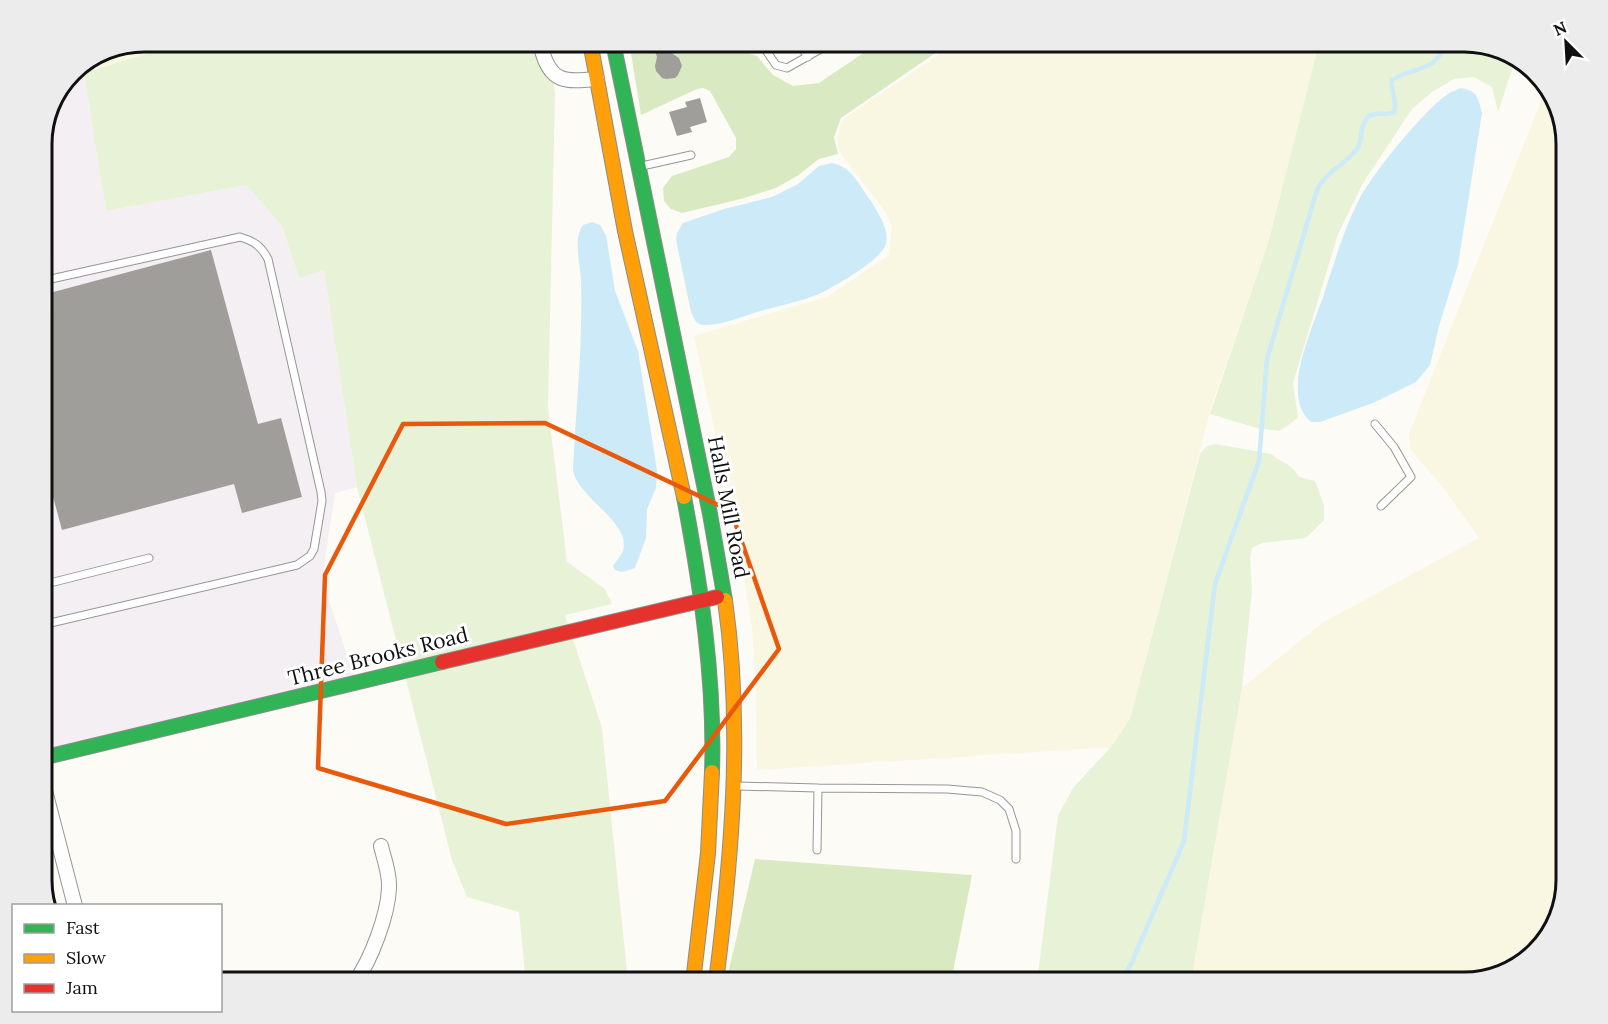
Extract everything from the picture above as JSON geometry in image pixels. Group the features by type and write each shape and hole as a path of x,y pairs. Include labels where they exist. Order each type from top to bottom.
{"main road":[{"name":"Halls Mill Road","path":"592,52 631,257 686,509 701,601 711,701 712,782 706,880 694,972"},
{"name":"Halls Mill Road","path":"615,52 707,500 724,596 733,701 734,786 730,873 717,972"},
{"path":"667,417 679,427 697,494 707,500"},
{"name":"Three Brooks Road","path":"53,756 497,648 724,596"}],"street":[{"path":"542,52 550,70 563,80 597,79"},
{"path":"53,821 74,904"},
{"path":"361,972 369,958 390,886 381,846"}],"lane":[{"path":"767,52 782,68 792,66 816,52"},
{"path":"805,52 808,57"},
{"path":"637,167 691,155"},
{"path":"53,279 240,237 252,240 262,248 271,270 322,501 314,549 310,556 297,565 53,622"},
{"path":"1375,424 1394,447 1411,477 1381,506"},
{"path":"53,582 149,558"},
{"path":"734,786 947,789 982,792 1000,800 1009,809 1016,831 1016,860"},
{"path":"817,850 818,788"}],"highlighted area":[{"path":"545,423 731,511 779,649 665,801 506,824 318,768 325,575 403,424"}],"shaded area":[{"path":"152,52 90,71 115,57"},
{"path":"943,52 1317,52 1269,240 1212,404 1130,719 1111,747 757,770 756,687 752,627 737,533 694,336 829,296 889,255 892,226 885,211 841,154 837,140 841,124 846,117"},
{"path":"84,75 106,211 246,185 282,226 299,278 324,269 357,487 335,493 322,579 355,679 53,749 53,138 62,104 71,88"},
{"path":"1543,99 1551,115 1556,144 1556,880 1551,909 1540,931 1520,953 1499,965 1476,971 1193,972 1242,688 1322,623 1479,538 1441,485 1410,449 1409,434"}],"green space":[{"path":"152,52 536,52 554,85 555,94 548,408 567,562 605,589 612,604 565,615 602,728 627,972 525,972 519,912 467,897 452,860 357,487 324,270 299,278 282,226 246,185 106,211 84,75"},
{"path":"631,52 745,52 757,56 773,75 793,86 819,83 865,52 937,52 841,118 834,137 838,154 819,159 776,188 682,213 671,209 664,201 663,188 672,176 729,157 736,149 736,138 710,91 703,88 641,115"},
{"path":"1317,52 1464,52 1493,57 1513,67 1498,112 1492,87 1474,77 1454,79 1432,92 1412,109 1363,183 1338,234 1293,383 1298,418 1280,431 1257,428 1210,414 1269,240"},
{"path":"1216,444 1271,454 1290,466 1299,477 1315,481 1324,505 1324,520 1306,538 1262,543 1252,548 1250,557 1252,590 1242,688 1193,972 1038,972 1058,816 1073,788 1111,747 1130,719 1200,454 1207,446"},
{"path":"755,859 972,875 953,972 728,972"}],"water":[{"path":"1461,88 1474,93 1482,113 1458,265 1439,326 1430,365 1416,382 1373,403 1320,422 1311,422 1304,414 1299,400 1299,374 1308,340 1349,221 1376,173 1414,126 1438,101"},
{"path":"832,163 845,168 854,177 880,216 886,235 885,246 881,252 855,273 819,294 711,325 701,325 696,322 691,312 676,240 683,223 724,209 772,197 798,184 819,166"},
{"path":"592,222 600,225 606,235 615,291 638,351 657,470 656,488 647,509 646,538 635,568 622,572 615,570 613,566 623,551 624,540 620,530 584,490 573,470 581,327 578,237 583,225"}],"building":[{"path":"656,52 670,52 679,58 682,66 675,78 662,78 656,71"},
{"path":"700,98 707,122 690,127 692,132 677,136 669,112 687,107 685,102"},
{"path":"211,250 258,424 281,418 302,497 242,513 234,484 62,530 53,497 53,292"}],"waterway":[{"path":"1126,972 1184,841 1215,584 1259,461 1267,359 1317,190 1325,178 1357,149 1367,118 1394,112 1392,80 1431,64 1442,52"}],"traffic: fast":[{"path":"615,52 710,514 725,600"},
{"path":"684,497 706,634 711,703 712,772"},
{"path":"53,755 442,662"}],"traffic: slow":[{"path":"592,52 625,231 684,497"},
{"path":"717,972 727,887 733,791 733,695 725,600"},
{"path":"694,972 708,853 712,772"}],"traffic: jam":[{"path":"442,662 717,597"}]}
